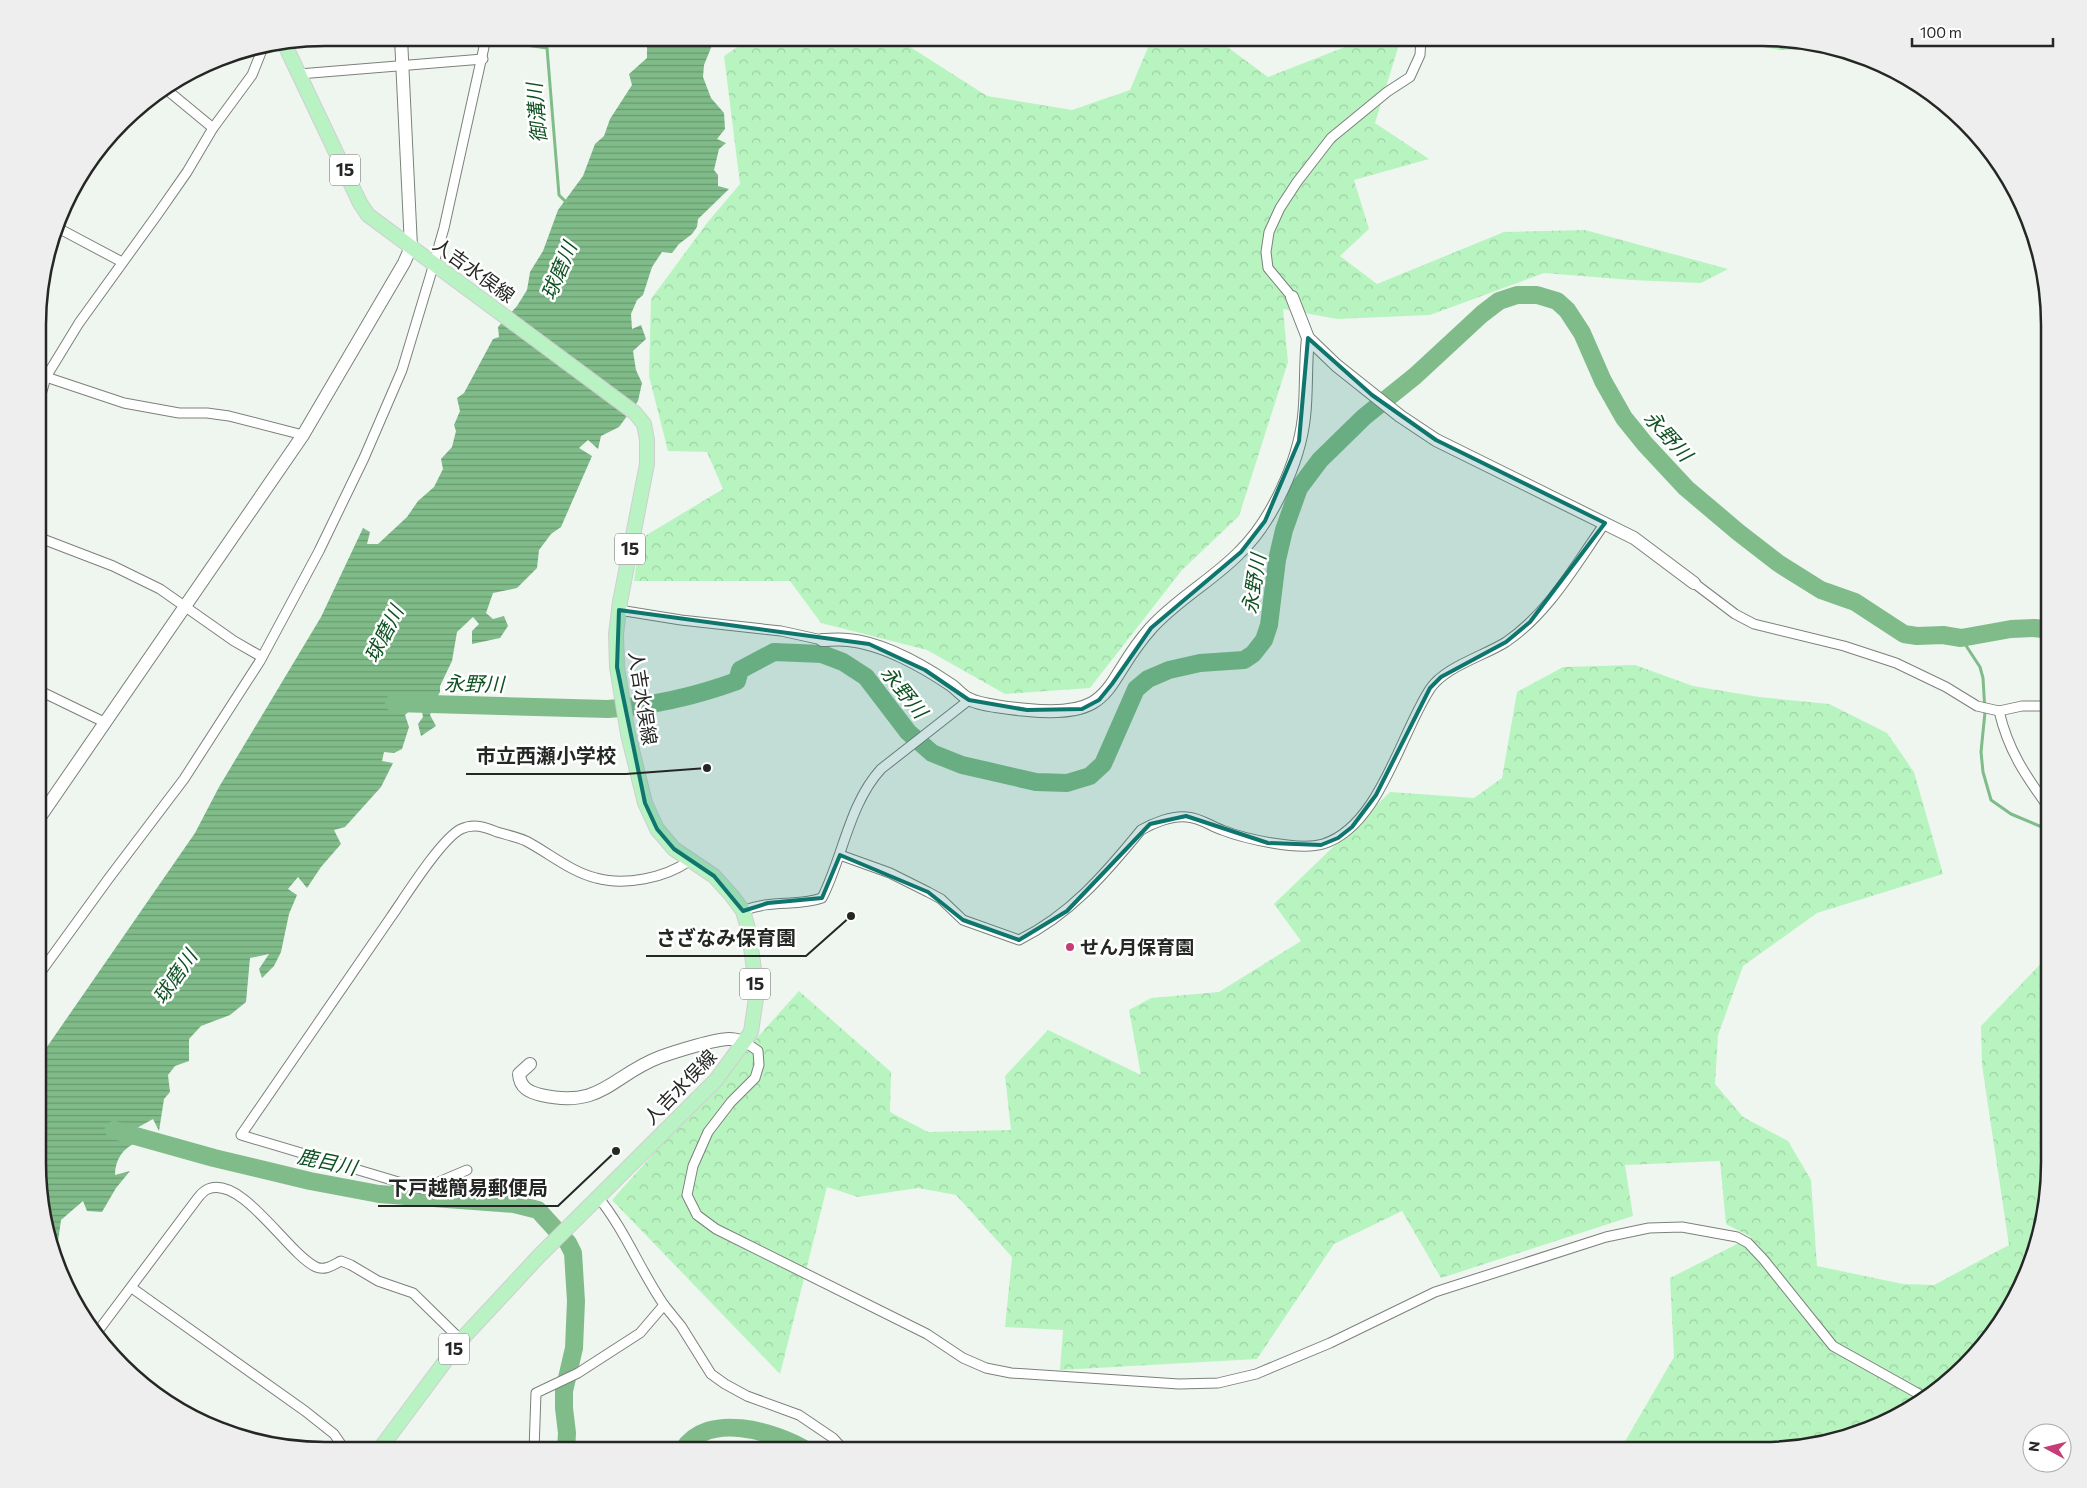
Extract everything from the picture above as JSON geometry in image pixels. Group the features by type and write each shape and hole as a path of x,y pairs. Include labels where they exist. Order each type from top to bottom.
{"main road":[{"name":"人吉水俣線","path":"287,49 360,203 368,215 437,264 635,413 644,424 647,440 647,464 616,634 617,667 626,720 645,803 657,829 674,849 714,876 743,911 749,932 756,998 751,1032 716,1080 539,1256 461,1340 385,1442"}],"street":[{"path":"46,808 186,608 303,435 404,263 411,247 401,46"},
{"path":"46,965 184,779 262,657 319,551 364,458 402,370 437,264 485,46"},
{"path":"1421,46 1420,55 1410,76 1387,92 1331,138 1297,182 1280,208 1269,232 1266,252 1268,268 1292,296 1308,338 1336,365 1372,395 1436,440 1634,538 1735,614 1754,624 1871,654 1896,663 1946,687 1978,706 1999,711 2022,706 2041,706"},
{"path":"46,372 187,172 213,128 252,75 260,54"},
{"path":"299,74 483,59"},
{"path":"170,93 213,128"},
{"path":"63,231 122,262"},
{"path":"619,610 681,620 781,631 822,640 848,640 869,644 891,652 951,685 969,700 1027,710 1058,712 1082,709 1099,700 1112,684 1135,647 1169,609 1217,573 1241,552 1265,521 1290,467 1299,442 1304,418 1308,338"},
{"path":"46,377 124,403 179,413 207,413 228,416 303,435"},
{"path":"840,855 890,873 928,892 941,900 963,920 1019,940 1040,930 1067,911 1141,830 1150,824 1186,816 1200,819 1222,830 1268,843 1321,845 1338,838 1352,827 1376,796 1430,688 1441,677 1506,642 1530,622 1559,589 1605,523"},
{"path":"46,540 113,566 160,589 234,641 262,657"},
{"path":"46,694 106,723"},
{"path":"743,911 756,905 768,903 811,902 822,898 857,808 872,779 969,700"},
{"path":"1999,711 2004,734 2013,754 2041,796"},
{"path":"468,1170 422,1189 241,1135 414,884 445,843 459,830 480,826 525,841 565,864 595,878 619,881 646,878 678,869 690,860"},
{"path":"530,1064 519,1074 520,1082 530,1093 571,1100 605,1090 647,1062 663,1056 729,1039 745,1042 758,1051 759,1065 755,1078 731,1102 708,1132 693,1166 687,1195 697,1215 716,1229 927,1334 963,1358 986,1368 1011,1373 1179,1384 1218,1383 1256,1374 1321,1347 1435,1292 1606,1237 1649,1228 1682,1227 1737,1237 1748,1243 1764,1260 1833,1346 1919,1394"},
{"path":"101,1329 196,1199 206,1190 214,1187 232,1192 242,1198 266,1218 292,1249 316,1267 326,1268 341,1261 378,1281 413,1293 461,1340"},
{"path":"598,1197 612,1213 651,1286 682,1326 711,1374 747,1396 799,1415 837,1442"},
{"path":"132,1288 305,1411 334,1434 340,1442"},
{"path":"534,1442 536,1393 578,1373 640,1333 664,1305"}],"highlighted area":[{"path":"1308,338 1372,395 1436,440 1605,523 1530,622 1506,642 1441,677 1430,688 1376,795 1352,827 1338,838 1321,845 1268,843 1186,816 1150,824 1067,911 1019,940 963,920 928,892 840,855 822,898 768,903 743,911 714,876 674,849 657,829 645,803 617,667 619,610 869,644 925,670 969,700 1027,710 1082,709 1099,700 1151,628 1241,552 1265,521 1299,441"}],"green space":[{"path":"739,46 909,46 987,96 1072,110 1130,90 1149,46 1226,46 1268,77 1347,46 1399,46 1375,123 1429,159 1354,180 1369,229 1340,256 1377,284 1504,232 1585,230 1728,269 1701,283 1544,273 1430,315 1337,319 1283,309 1288,362 1239,516 1182,570 1090,688 1005,694 927,650 821,623 790,581 634,581 640,539 723,489 707,452 668,451 649,376 651,299 707,223 740,184 724,56"},
{"path":"1756,46 1802,50 1782,50"},
{"path":"1635,665 1693,686 1759,697 1829,704 1887,733 1914,772 1943,874 1817,913 1743,966 1718,1035 1715,1084 1743,1117 1788,1141 1811,1180 1817,1266 1903,1284 1934,1285 2009,1245 1982,1065 1981,1026 2041,963 2041,1163 2035,1217 2026,1252 2012,1286 1994,1318 1971,1347 1932,1384 1885,1413 1851,1427 1798,1439 1762,1442 1625,1442 1674,1357 1670,1278 1751,1237 1726,1224 1720,1161 1625,1165 1633,1216 1441,1278 1402,1211 1334,1244 1257,1359 1060,1370 1063,1330 1005,1327 1012,1257 956,1195 918,1188 858,1197 827,1187 780,1374 612,1200 799,991 891,1072 890,1112 928,1132 1011,1130 1005,1076 1048,1030 1141,1075 1129,1010 1151,998 1219,992 1301,941 1274,904 1390,792 1474,798 1502,778 1517,692 1563,667"}],"water":[{"name":"球磨川","path":"647,46 712,46 704,65 703,77 711,98 724,113 725,129 717,139 726,143 719,149 714,170 718,175 718,186 729,189 698,219 697,227 692,234 679,244 672,253 662,252 652,267 643,295 637,300 631,314 632,329 641,325 646,339 633,351 636,370 642,383 638,401 619,427 601,436 598,449 588,440 579,448 592,456 561,527 551,534 539,550 537,568 517,588 493,593 486,613 493,619 504,616 508,626 500,638 472,644 472,631 479,624 473,617 457,632 452,661 440,686 440,692 430,715 436,726 421,736 418,724 423,717 420,701 405,715 409,727 402,749 394,753 384,752 382,761 393,763 381,787 345,827 334,830 341,844 321,867 307,888 298,877 288,889 297,895 289,914 281,952 274,966 262,978 259,969 269,954 250,958 246,1002 230,1015 201,1026 189,1039 189,1061 175,1066 168,1075 170,1092 164,1099 159,1131 153,1119 135,1129 138,1142 128,1147 118,1159 115,1175 130,1171 116,1188 102,1212 87,1211 83,1201 61,1220 58,1242 47,1181 46,1048 195,833 219,787 321,617 363,528 370,532 367,544 378,544 407,517 418,501 434,487 443,469 441,459 452,447 456,431 454,425 460,411 457,398 464,393 493,339 499,337 498,327 517,306 527,290 530,272 543,251 558,210 583,176 595,144 604,136 610,119 632,85 629,74 647,58"}],"waterway":[{"name":"御溝川","path":"533,46 547,48 559,195 566,202"},
{"name":"永野川","path":"394,703 624,708 674,700 737,681 740,670 774,652 822,654 843,662 866,677 908,732 932,753 962,765 1036,782 1067,783 1090,776 1103,764 1136,689 1148,679 1169,670 1200,663 1244,660 1253,654 1264,640 1269,625 1277,560 1284,530 1299,488 1320,460 1364,417 1415,376 1482,314 1499,301 1517,295 1537,295 1557,301 1567,310 1582,333 1603,381 1624,418 1645,444 1686,488 1778,563 1821,590 1855,602 1904,634 1917,636 1943,635 1961,638 2011,629 2041,629"},
{"path":"1961,638 1980,667 1983,678 1985,712 1981,752 1983,772 1991,800 2011,814 2041,827"},
{"name":"鹿目川","path":"114,1130 214,1158 310,1181 379,1194 514,1204 538,1210 568,1243 573,1253 576,1301 574,1348 564,1391 566,1442"},
{"name":"鹿目川","path":"690,1442 708,1431 724,1428 742,1428 759,1431 791,1442"}],"place":[{"name":"市立西瀬小学校","path":"707,768"},
{"name":"さざなみ保育園","path":"851,916"},
{"name":"せん月保育園","path":"1070,947"},
{"name":"下戸越簡易郵便局","path":"616,1151"}]}
